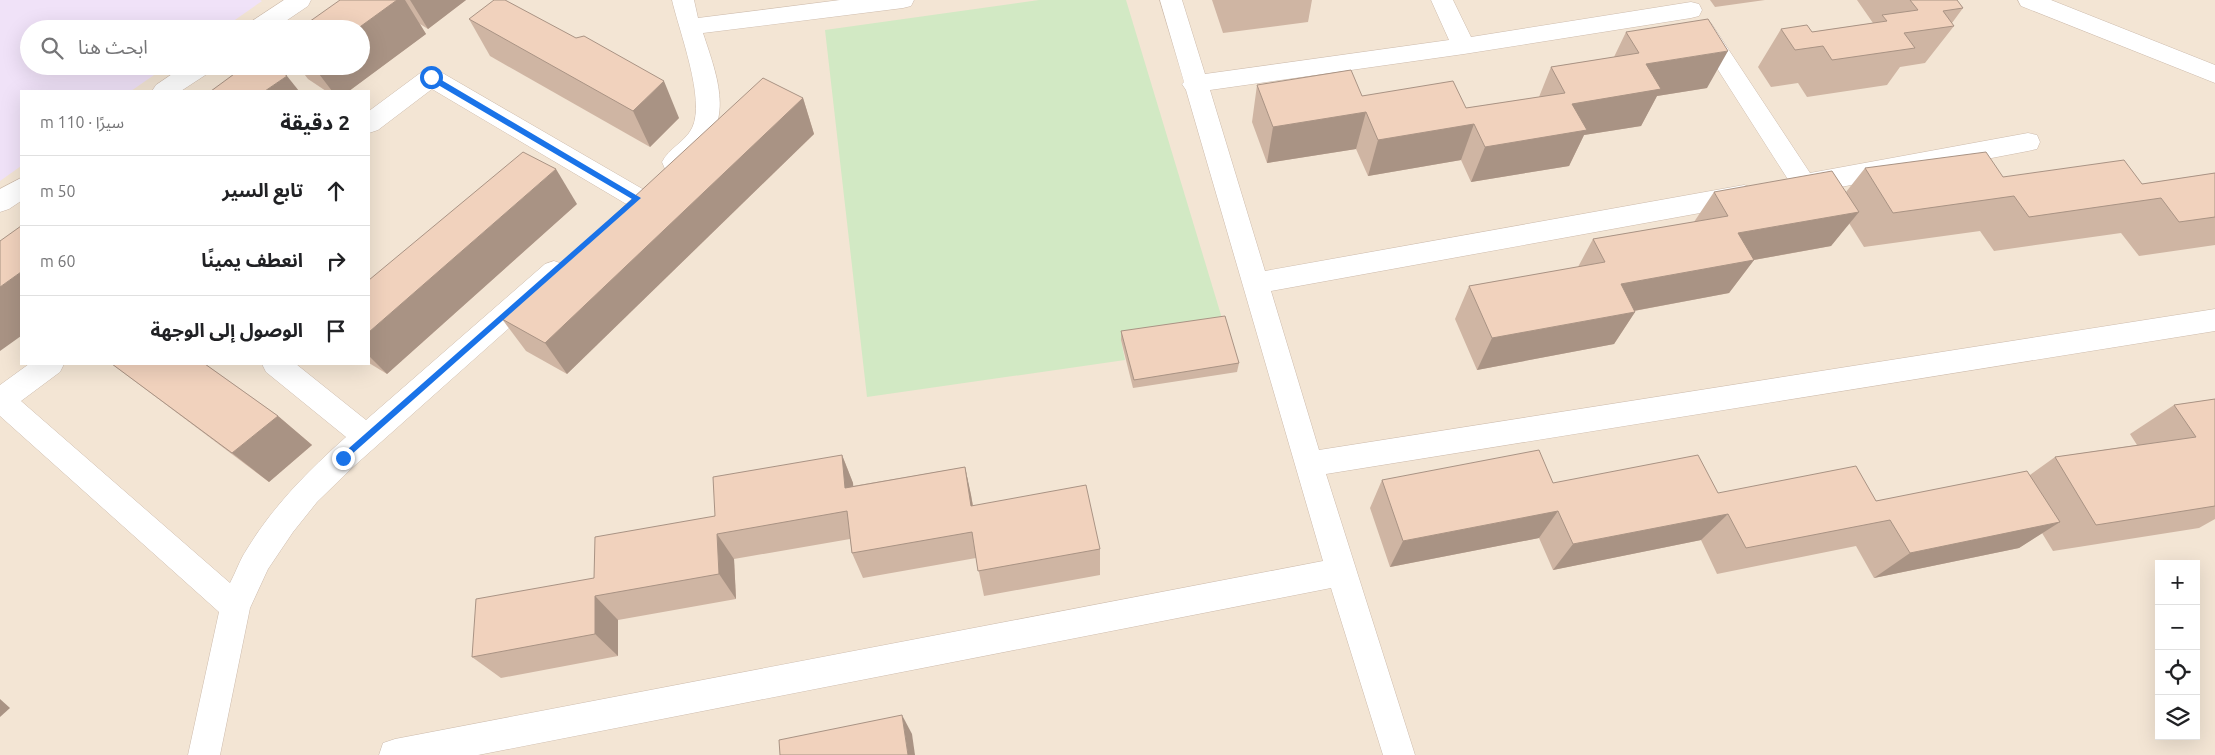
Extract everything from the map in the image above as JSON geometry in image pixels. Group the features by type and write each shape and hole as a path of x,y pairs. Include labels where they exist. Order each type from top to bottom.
{"street":[{"path":"270,20 300,0"},
{"path":"616,218 701,135 708,121 707,85 689,27 683,0"},
{"path":"689,27 903,0"},
{"path":"1170,0 1341,572 1399,755"},
{"path":"1442,0 1464,46"},
{"path":"2029,0 2215,74"},
{"path":"1194,84 1464,46 1688,5 1804,184"},
{"path":"166,90 188,75"},
{"path":"370,123 431,77 649,187"},
{"path":"1256,283 2028,142"},
{"path":"0,202 20,189"},
{"path":"204,755 235,607 257,558 283,522 307,493 343,458 368,438 572,256"},
{"path":"1309,464 2215,320"},
{"path":"49,365 1,400 235,607"},
{"path":"277,365 368,438"},
{"path":"395,755 1341,572"}],"shaded area":[{"path":"0,0 2215,0 2215,755 0,755"},
{"path":"0,0 262,1 235,20 20,20 20,75 154,75 132,90 20,90 20,167 0,181"}],"green space":[{"path":"1039,0 1126,0 1224,325 1121,340 1125,360 867,397 825,30"}],"building":[{"path":"340,0 397,0 369,20 312,20"},
{"path":"494,0 505,0 576,38 584,36 664,81 633,111 469,19"},
{"path":"1910,0 1957,0 1963,8 1943,11 1954,26 1904,33 1915,48 1832,60 1823,46 1795,50 1781,29 1807,25 1812,32 1887,21 1882,15 1918,10"},
{"path":"1708,19 1728,51 1646,64 1661,89 1572,104 1587,130 1485,147 1474,124 1378,140 1366,112 1273,127 1257,85 1351,70 1362,96 1453,81 1466,108 1565,93 1551,67 1639,53 1626,32"},
{"path":"233,75 287,76 266,90 212,90"},
{"path":"763,78 803,98 545,343 502,319"},
{"path":"523,152 556,169 370,331 370,279"},
{"path":"1986,152 2003,177 2124,160 2142,184 2215,173 2215,217 2179,222 2161,198 2029,217 2014,196 1893,213 1865,168"},
{"path":"1832,171 1859,212 1738,233 1754,260 1621,284 1635,312 1492,338 1469,286 1605,262 1593,239 1728,216 1714,192"},
{"path":"20,227 20,273 0,287 0,241"},
{"path":"1225,316 1239,363 1134,380 1121,331"},
{"path":"113,365 206,365 278,416 232,453"},
{"path":"2215,399 2215,506 2096,525 2055,457 2196,437 2174,405"},
{"path":"1539,450 1553,483 1698,455 1718,493 1856,466 1876,501 2027,471 2060,522 1910,553 1890,520 1746,548 1728,514 1573,544 1558,511 1403,541 1382,480"},
{"path":"842,455 845,488 965,467 971,506 1086,485 1100,549 978,571 972,532 852,553 847,511 717,534 719,574 595,596 595,634 472,657 476,599 594,578 595,537 715,516 713,477"},
{"path":"902,715 908,755 780,755 779,740"}],"route":[{"path":"343,458 368,438 637,198 431,77"}]}
